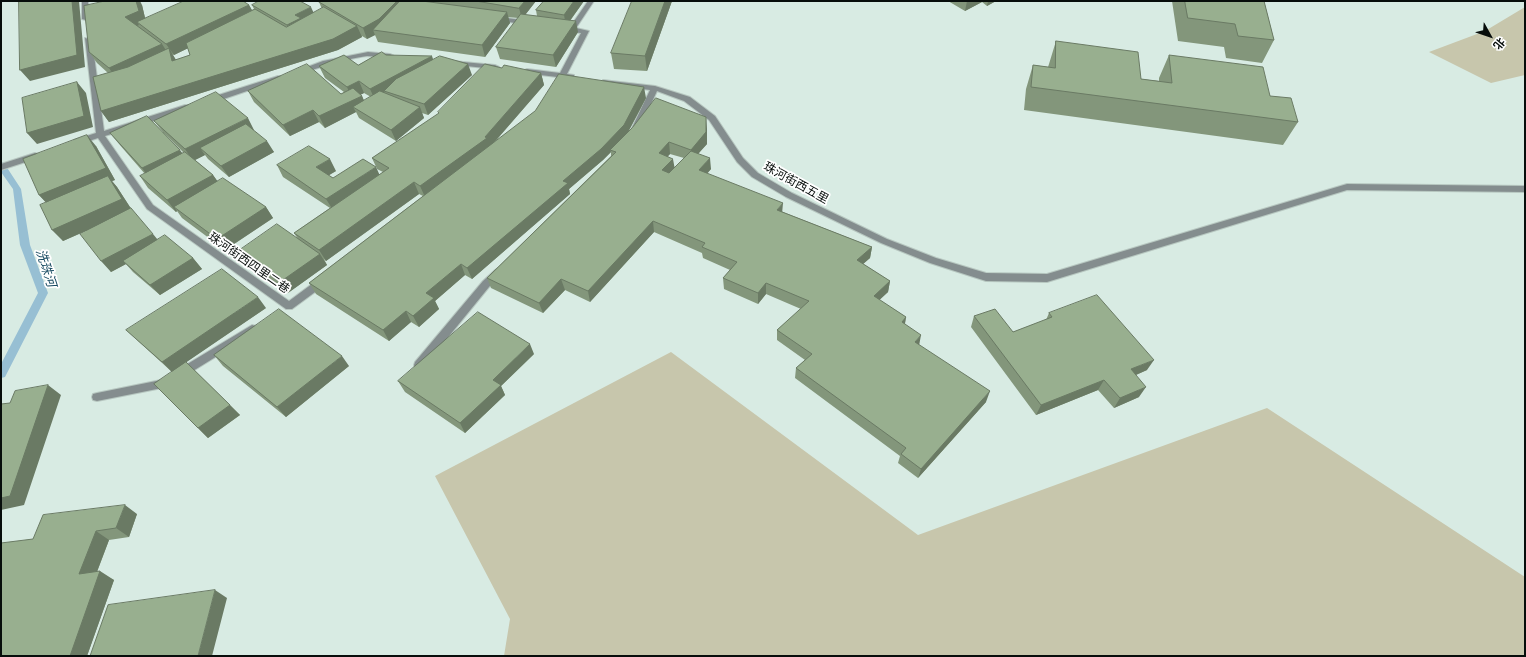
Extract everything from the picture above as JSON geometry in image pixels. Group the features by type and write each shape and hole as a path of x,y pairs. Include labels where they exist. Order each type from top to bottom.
{"street":[{"path":"85,1 87,31 100,135"},
{"path":"571,30 591,1"},
{"path":"485,16 540,25"},
{"path":"554,87 563,76 585,31 556,27"},
{"path":"70,144 326,63 368,54 398,56"},
{"path":"445,61 500,68"},
{"path":"516,70 578,78"},
{"name":"珠河街西五里","path":"594,80 655,88 686,99 712,118 740,160 755,175 796,199 884,241 933,261 986,277 1047,278 1347,187 1525,189"},
{"path":"631,137 655,88"},
{"name":"珠河街西四里二巷","path":"100,135 150,207 286,308 333,273"},
{"path":"1,166 37,155"},
{"path":"418,365 486,284 502,268"},
{"path":"97,397 163,384 262,322"}],"green space":[{"path":"1525,7 1525,75 1491,83 1429,52 1485,31"},
{"path":"671,352 918,535 1267,408 1525,577 1525,656 504,656 510,619 435,476"}],"building":[{"path":"19,1 72,1 77,55 20,70"},
{"path":"105,1 136,1 139,11 125,17 162,44 109,68 89,52 84,6"},
{"path":"184,1 243,1 249,5 166,44 137,22"},
{"path":"259,1 300,1 311,7 295,15 301,18 287,25 252,5"},
{"path":"397,1 379,19 363,28 319,2"},
{"path":"400,1 422,1 507,12 482,45 373,30"},
{"path":"476,1 525,1 519,8"},
{"path":"544,1 574,1 564,15 536,10"},
{"path":"632,1 665,1 645,56 611,53"},
{"path":"1185,1 1264,1 1274,40 1238,36 1235,24 1188,18"},
{"path":"324,7 357,26 333,39 101,111 93,77 128,67 169,48 172,61 190,55 186,43 255,9 286,27"},
{"path":"521,14 576,21 553,55 496,47"},
{"path":"1056,41 1138,52 1141,79 1172,83 1169,55 1263,67 1270,96 1291,98 1298,122 1031,87 1033,65 1055,68"},
{"path":"382,52 386,55 432,56 370,89 359,81 347,87 319,66 344,55 358,65"},
{"path":"440,56 468,64 424,104 384,91 396,79"},
{"path":"307,64 341,94 353,88 362,96 319,116 313,110 283,125 248,91"},
{"path":"485,64 502,68 504,65 541,73 485,137 487,138 420,186 414,182 319,250 294,233 389,168 372,158 439,113 438,112"},
{"path":"559,74 644,87 624,125 601,149 563,181 568,183 467,268 461,264 426,293 434,298 413,316 406,311 383,330 309,283 535,111"},
{"path":"77,82 84,116 27,133 22,98"},
{"path":"380,91 420,107 391,130 353,107"},
{"path":"216,92 248,118 185,149 154,121"},
{"path":"656,98 706,117 706,132 691,150 669,142 659,153 673,159 662,170 669,173 691,151 710,158 699,170 783,203 777,210 872,247 857,260 890,281 874,296 906,317 902,322 921,335 915,342 990,391 921,469 901,454 906,448 796,368 812,354 777,330 809,301 766,283 758,293 723,278 737,262 702,247 705,243 653,221 588,291 561,279 539,303 487,278 616,152 610,150 632,128"},
{"path":"147,116 180,150 142,168 110,133"},
{"path":"246,124 267,141 221,166 200,148"},
{"path":"87,135 106,168 39,195 23,159"},
{"path":"309,146 330,159 316,167 333,178 363,159 376,167 326,199 277,165"},
{"path":"185,152 213,175 167,200 140,176"},
{"path":"108,176 122,199 52,230 40,205"},
{"path":"223,178 266,207 217,239 174,207"},
{"path":"131,208 153,234 101,261 80,234"},
{"path":"277,224 320,254 280,282 237,252"},
{"path":"165,235 193,258 150,285 123,261"},
{"path":"222,269 258,297 162,362 126,330"},
{"path":"1097,295 1154,360 1131,369 1146,387 1120,398 1104,380 1041,405 974,316 995,309 1013,332 1052,317 1049,313"},
{"path":"279,309 342,356 277,407 214,355"},
{"path":"478,312 530,344 493,380 501,385 460,423 398,381"},
{"path":"186,362 230,405 198,428 154,384"},
{"path":"48,385 10,496 1,498 1,404 10,403 15,391"},
{"path":"125,505 116,528 96,531 79,574 100,571 70,656 1,656 1,543 33,539 43,515"},
{"path":"215,590 198,656 90,656 108,605"}],"waterway":[{"name":"洗珠河","path":"1,165 17,189 25,245 43,293 1,374"}]}
